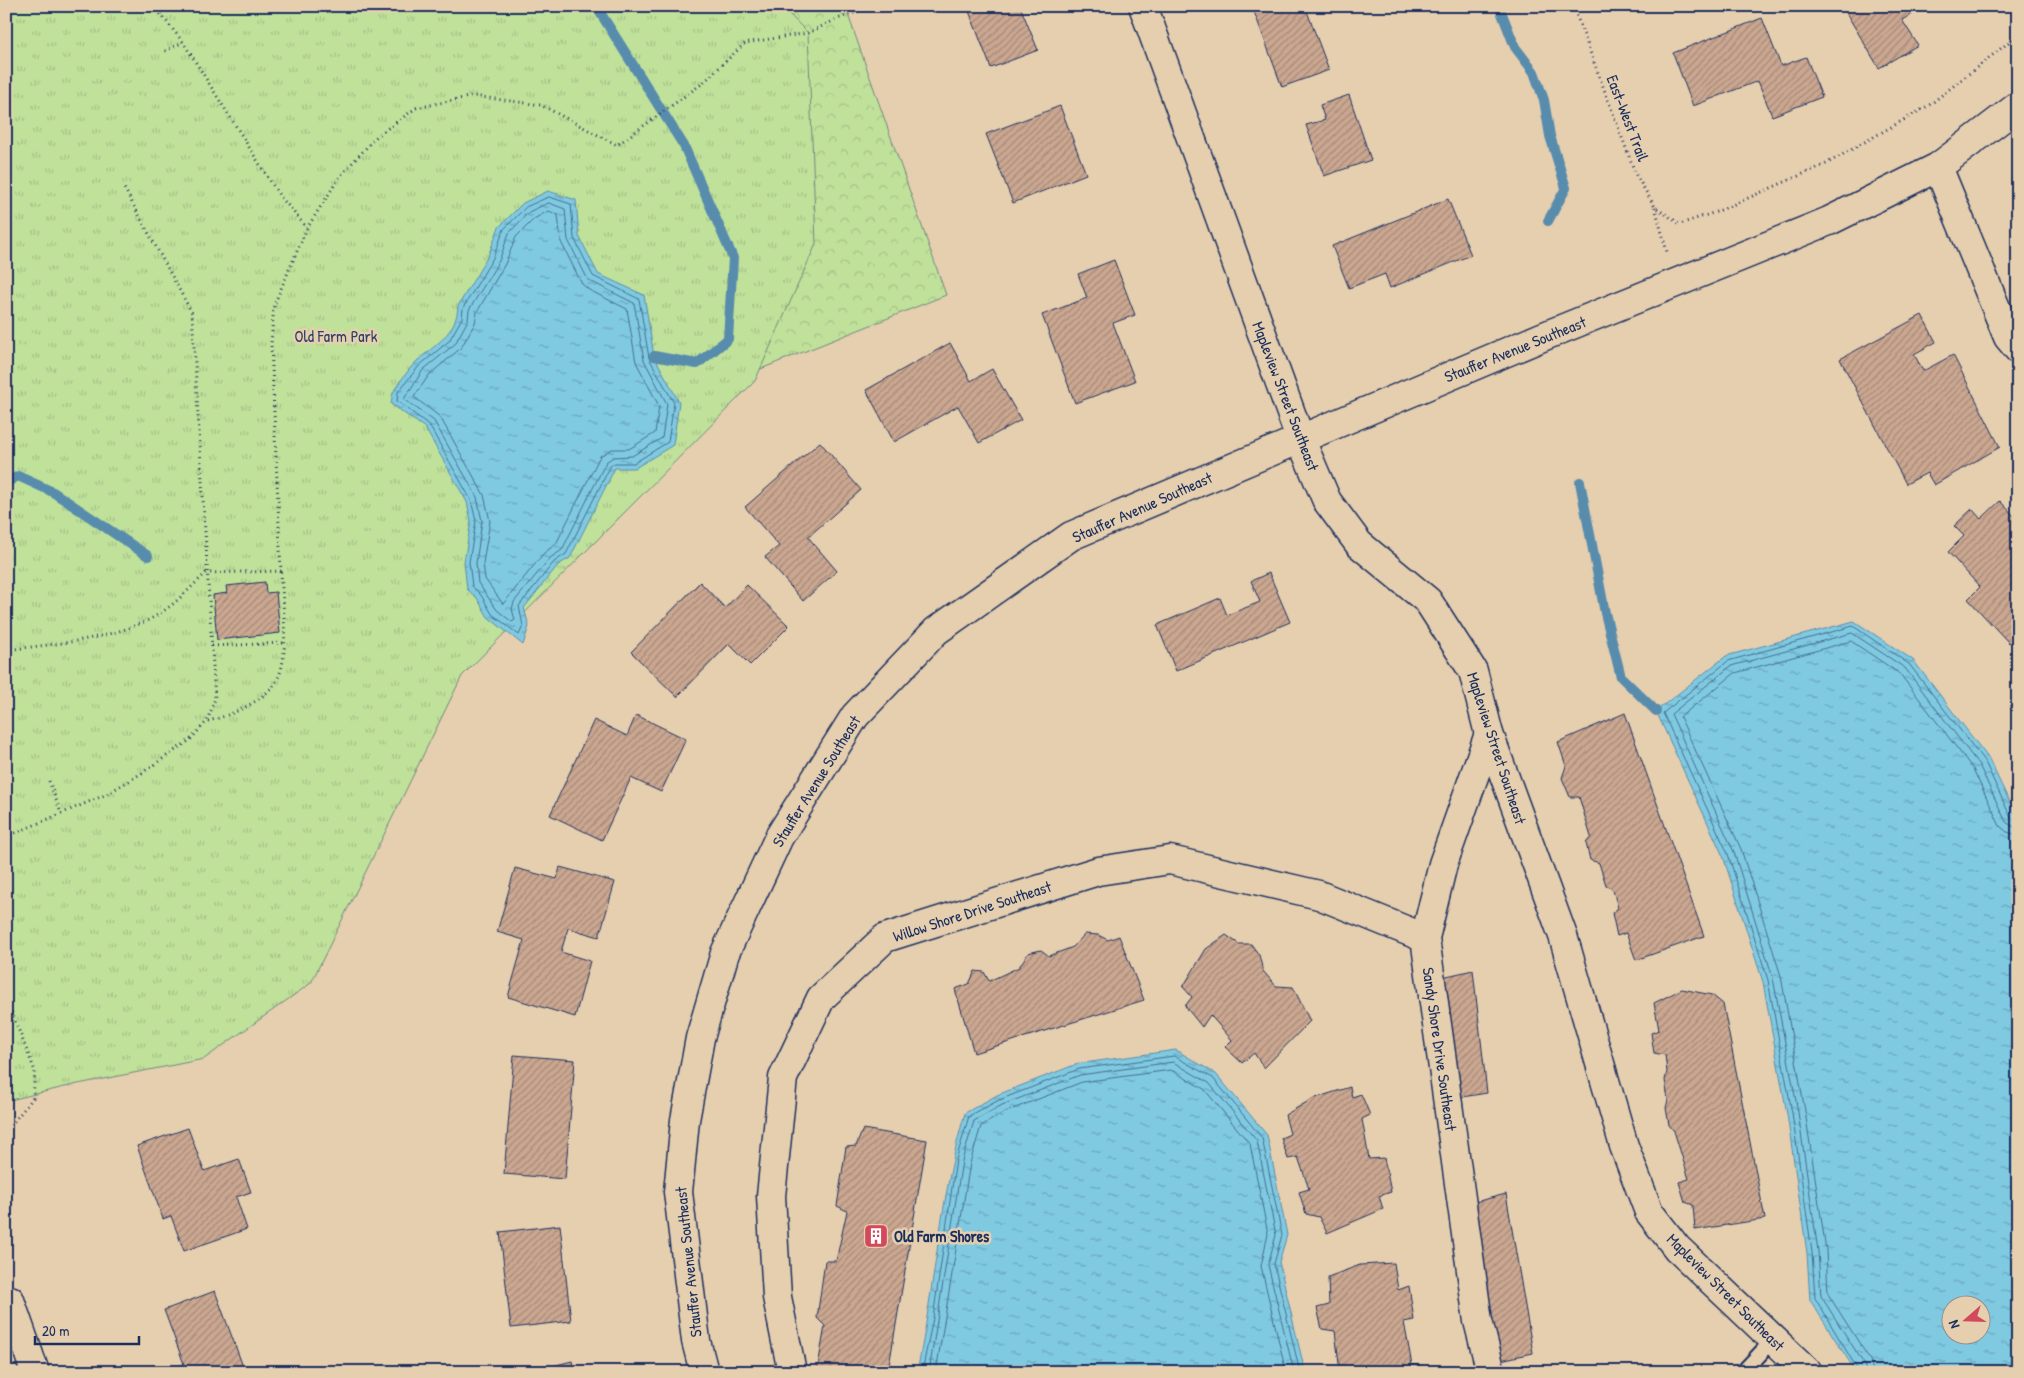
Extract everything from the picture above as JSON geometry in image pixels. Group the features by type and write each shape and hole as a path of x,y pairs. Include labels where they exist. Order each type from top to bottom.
{"street":[{"name":"Mapleview Street Southeast","path":"1143,6 1300,438 1327,501 1359,544 1428,601 1473,671 1489,734 1563,936 1606,1076 1624,1146 1649,1212 1677,1248 1808,1372"},
{"name":"Stauffer Avenue Southeast","path":"704,1372 696,1341 678,1192 685,1120 700,1038 725,953 779,838 855,716 936,631 1071,536 1300,438 1829,221 1938,166 2018,106"},
{"path":"1938,166 2008,337 2018,349"},
{"name":"Sandy Shore Drive Southeast","path":"1489,734 1443,864 1425,938 1478,1321 1491,1372"},
{"name":"Willow Shore Drive Southeast","path":"792,1372 777,1297 771,1196 783,1078 821,998 885,938 1098,871 1170,860 1319,895 1425,938"},
{"path":"8,1296 35,1372"}],"lane":[{"path":"1743,1372 1774,1340"}],"path":[{"path":"154,6 184,42 279,195 307,228"},
{"path":"207,721 225,717 244,709 278,679 284,656 271,344 274,305 307,228 341,175 378,136 416,108 473,96 541,105 617,144 703,83 745,43 808,33 835,20 873,6"},
{"name":"East-West Trail","path":"1573,6 1636,175 1655,207 1680,224 1716,212 1826,164 1928,106 2018,35"},
{"path":"165,51 184,42"},
{"path":"6,837 105,795 142,773 190,740 207,721 215,699 192,314 123,186"},
{"path":"1655,207 1660,232 1678,283"},
{"path":"6,650 95,639 146,621 174,603 206,573 281,571"},
{"path":"212,646 284,643"},
{"path":"49,781 61,814"},
{"path":"6,998 35,1071 33,1098 6,1131"}],"green space":[{"path":"6,6 845,6 946,295 728,382"},
{"name":"Old Farm Park","path":"6,6 781,6 808,33 816,244 755,381 462,676 311,983 204,1059 73,1085 6,1101"}],"water":[{"path":"548,191 576,200 579,236 598,274 644,295 654,356 679,402 673,445 635,468 615,468 570,558 558,565 524,608 529,626 523,645 488,617 477,598 467,589 464,562 471,521 467,502 425,428 391,404 394,391 409,370 444,338 454,324 458,306 488,256 499,227 523,203"},
{"path":"1854,621 1913,660 1989,759 2018,820 2018,1372 1856,1372 1810,1300 1807,1253 1787,1114 1763,982 1723,856 1656,711 1726,656"},
{"path":"1176,1050 1216,1074 1267,1135 1287,1235 1279,1262 1305,1372 917,1372 949,1177 965,1113 997,1095 1077,1064"}],"building":[{"path":"967,6 1020,6 1038,50 991,68"},
{"path":"1252,6 1305,6 1329,70 1282,87"},
{"path":"1842,6 1908,6 1912,14 1902,20 1918,45 1879,68"},
{"path":"1762,18 1781,66 1806,57 1822,97 1772,116 1758,81 1693,106 1673,53"},
{"path":"1349,95 1371,160 1324,176 1306,125 1325,120 1320,105"},
{"path":"1060,106 1086,174 1013,203 986,134"},
{"path":"1448,199 1471,255 1390,288 1385,274 1349,288 1332,246"},
{"path":"1114,260 1135,315 1113,323 1135,381 1075,403 1042,315 1087,298 1078,274"},
{"path":"1922,315 1936,342 1914,354 1923,371 1953,355 2000,447 1934,485 1927,473 1906,484 1840,359"},
{"path":"950,343 971,381 992,369 1021,420 979,443 958,406 894,442 866,390"},
{"path":"820,442 861,490 808,537 837,571 803,601 765,557 779,546 745,507"},
{"path":"2000,501 2018,520 2018,635 2009,643 1968,599 1980,587 1948,552 1964,536 1954,526 1972,509 1981,519"},
{"path":"1269,573 1290,622 1176,671 1157,625 1220,598 1227,615 1260,602 1251,581"},
{"path":"265,582 266,593 276,592 280,633 217,640 213,595 227,593 226,586"},
{"path":"700,582 725,608 747,585 789,626 750,665 729,644 677,697 631,652"},
{"path":"1625,713 1704,936 1636,960 1626,933 1617,936 1612,913 1618,908 1613,890 1606,885 1599,863 1590,860 1586,843 1591,837 1579,797 1570,797 1562,778 1566,766 1558,742"},
{"path":"636,715 686,739 661,792 631,778 602,840 550,815 594,720 627,736"},
{"path":"560,867 615,882 599,937 568,928 561,952 590,961 575,1017 508,997 524,940 497,932 515,868 557,879"},
{"path":"1085,934 1098,935 1108,940 1119,936 1144,1000 974,1053 955,989 969,984 975,971 984,972 989,981 1019,967 1028,953 1041,950 1049,956 1073,947"},
{"path":"1226,935 1239,944 1251,944 1259,955 1263,971 1276,986 1293,987 1310,1021 1264,1068 1254,1053 1242,1063 1225,1047 1232,1040 1210,1015 1202,1027 1185,1006 1192,997 1183,987 1206,949"},
{"path":"1473,970 1487,1093 1456,1098 1438,978"},
{"path":"1682,989 1712,995 1723,1004 1765,1219 1695,1230 1693,1205 1685,1202 1679,1182 1689,1179 1674,1131 1669,1125 1666,1108 1668,1100 1665,1080 1667,1072 1665,1055 1654,1053 1651,1033 1659,1030 1654,1003"},
{"path":"514,1055 575,1060 565,1179 504,1174"},
{"path":"1350,1087 1352,1097 1361,1094 1370,1115 1362,1119 1369,1159 1384,1158 1391,1192 1379,1196 1383,1209 1327,1233 1319,1217 1306,1214 1299,1192 1309,1189 1298,1157 1288,1159 1281,1138 1290,1134 1285,1115 1312,1099"},
{"path":"188,1128 204,1171 239,1159 251,1192 236,1197 247,1229 184,1251 171,1216 163,1219 137,1146"},
{"name":"Old Farm Shores","path":"863,1129 927,1140 888,1372 817,1372 825,1326 817,1318 825,1261 836,1261 847,1211 837,1206 846,1147 856,1146"},
{"path":"1506,1194 1533,1353 1496,1361 1471,1203"},
{"path":"560,1225 571,1321 511,1328 500,1232"},
{"path":"1394,1263 1398,1290 1409,1286 1414,1320 1404,1322 1412,1365 1420,1365 1421,1372 1340,1372 1335,1331 1322,1329 1317,1308 1329,1305 1328,1277 1360,1265"},
{"path":"215,1291 245,1372 162,1372 184,1364 164,1310"},
{"path":"572,1361 575,1372 529,1372"}],"waterway":[{"path":"596,6 684,146 733,258 728,339 697,364 654,356"},
{"path":"1499,6 1515,47 1534,72 1544,100 1550,136 1566,188 1548,221"},
{"path":"6,483 18,476 53,492 148,556"},
{"path":"1580,482 1605,613 1621,677 1656,711"}],"place":[{"name":"Old Farm Shores","path":"876,1236"}]}
